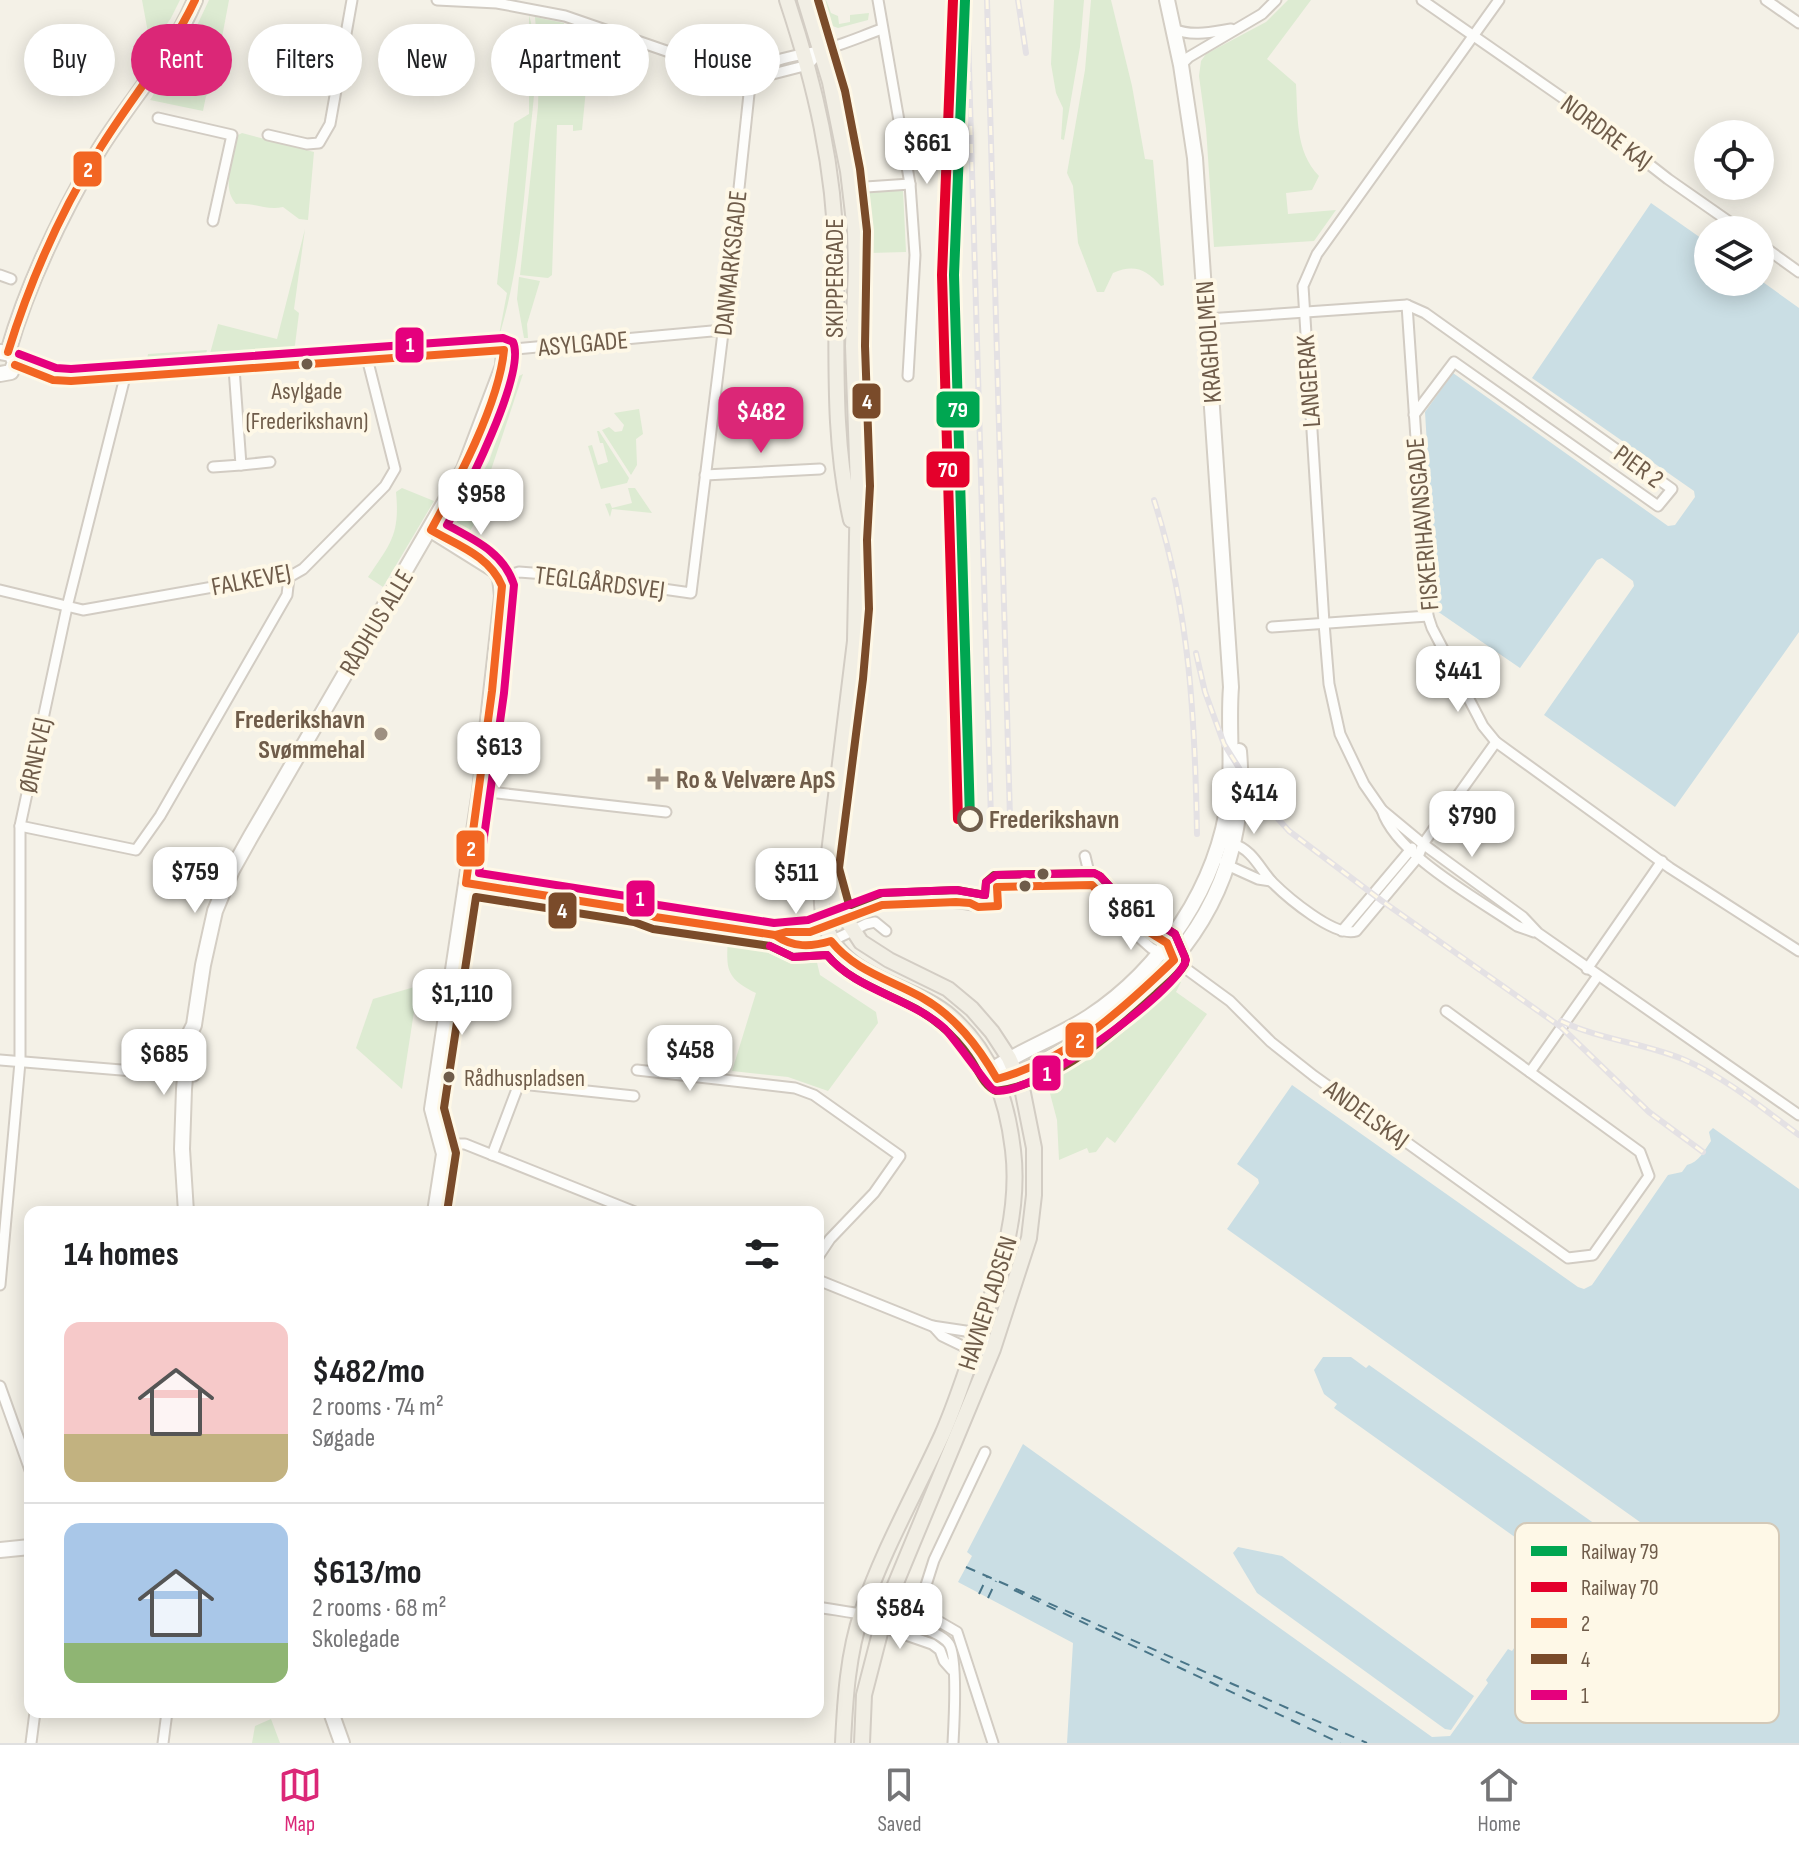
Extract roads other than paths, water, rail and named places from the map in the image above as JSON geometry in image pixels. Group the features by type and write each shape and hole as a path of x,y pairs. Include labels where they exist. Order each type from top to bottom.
{"main road":[{"name":"SKIPPERGADE","path":"787,0 820,114 832,187 836,258 834,358 837,426 843,487 855,540"},
{"name":"SKIPPERGADE","path":"805,0 822,50 848,171 855,231 853,368 858,486 855,641 827,869 820,897 828,934"},
{"name":"SKIPPERGADE","path":"827,869 837,905 849,925"},
{"name":"HAVNEPLADSEN","path":"849,925 871,949 935,981 959,997 985,1024 1017,1075 1026,1100 1034,1148 1034,1195 1029,1238 993,1349 882,1622 864,1695 862,1743"},
{"name":"HAVNEPLADSEN","path":"828,934 845,958 861,969 930,1001 951,1017 978,1047 1003,1094 1014,1152 1011,1228 998,1278 943,1432 894,1535 861,1615 845,1705 843,1743"}],"street":[{"path":"0,374 11,372 8,356 32,284 63,217 99,151 152,75 195,0"},
{"path":"268,135 307,144 319,143 324,137 330,124 352,0"},
{"path":"437,0 521,3 665,52"},
{"path":"878,0 910,184 915,255 908,376"},
{"name":"KRAGHOLMEN","path":"995,1074 1017,1075 1095,1030 1149,986 1200,890 1216,852 1229,795 1231,687 1195,158 1181,65 1167,0"},
{"path":"1181,65 1189,57 1262,14 1276,0"},
{"name":"NORDRE KAJ","path":"1422,0 1573,105 1721,216"},
{"name":"LANGERAK","path":"1499,0 1317,254 1303,286 1303,313 1329,684 1340,734 1364,784 1386,821 1408,849 1517,926 1538,933"},
{"path":"1766,0 1799,23"},
{"path":"1174,29 1183,33 1205,33 1238,28"},
{"path":"780,62 806,58 882,29"},
{"name":"DANMARKSGADE","path":"691,593 749,96"},
{"path":"158,118 232,135 213,221"},
{"path":"866,187 910,184"},
{"path":"1774,254 1799,272"},
{"path":"0,275 11,279"},
{"path":"1207,319 1407,305"},
{"name":"PIER 2","path":"1407,305 1425,313 1672,489 1658,506 1454,362 1414,415"},
{"name":"FISKERIHAVNSGADE","path":"1407,305 1428,616 1483,726 1496,742 1662,861 1799,951"},
{"name":"ASYLGADE","path":"8,356 53,380 504,350 723,330"},
{"name":"RÅDHUS ALLE","path":"186,1206 182,1149 189,1075 189,1035 194,1025 215,911 232,870 464,469 503,366 504,350"},
{"name":"FALKEVEJ","path":"0,590 83,610 264,578 289,577 303,569 385,486 395,469 367,358"},
{"path":"234,368 241,465"},
{"name":"ØRNEVEJ","path":"0,1285 4,1200 20,1062 20,826 67,607 125,387 125,377"},
{"path":"213,467 270,462"},
{"path":"705,475 820,469"},
{"name":"TEGLGÅRDSVEJ","path":"431,530 488,564 500,578 519,572 572,576 691,593"},
{"path":"20,826 136,850 160,816 287,595 289,577"},
{"path":"436,1206 444,1154 432,1109 480,791 502,596 500,578"},
{"path":"1272,627 1428,616"},
{"name":"KRAGHOLMEN","path":"995,1074 1009,1058 1087,1018 1167,953 1183,951 1204,916 1233,844 1241,773 1236,706 1231,687"},
{"path":"1271,881 1258,879 1227,865 1216,852 1233,844 1242,848 1263,868 1271,881 1324,923 1349,933 1362,926 1418,857 1423,844 1496,742"},
{"path":"480,791 666,812"},
{"name":"LANGERAK","path":"1382,810 1597,977 1799,1115"},
{"path":"1342,931 1408,849 1423,844"},
{"name":"ANDELSKAJ","path":"1085,856 1092,885 1117,912 1230,1001 1271,1042 1314,1076 1568,1258 1593,1255 1649,1176 1640,1152 1530,1072"},
{"path":"1587,969 1662,861"},
{"path":"466,883 775,935 786,932 828,934 882,905 956,902 978,907"},
{"path":"775,935 785,943 817,946 828,934 849,925 875,922 886,931"},
{"path":"1446,1011 1530,1072 1597,977"},
{"path":"0,1060 189,1075"},
{"path":"637,1070 795,1088 814,1095 900,1156 874,1193 824,1248"},
{"path":"492,1155 521,1084 634,1096"},
{"path":"443,1144 465,1144 620,1206"},
{"path":"824,1282 932,1326 979,1333 993,1349"},
{"path":"932,1326 942,1336 973,1351 993,1349"},
{"path":"0,1386 24,1453"},
{"path":"985,1452 934,1560 920,1604 926,1614 957,1632 993,1743"},
{"path":"0,1550 24,1548"},
{"path":"824,1608 914,1626 944,1639 952,1652 955,1694 953,1743"},
{"path":"31,1743 34,1718"},
{"path":"163,1743 166,1718"},
{"path":"333,1718 342,1743"}],"railway":[{"path":"967,0 991,819"},
{"path":"987,0 1010,818"},
{"path":"1018,0 1026,53"},
{"path":"955,233 949,380 962,820"},
{"path":"1154,500 1176,583 1183,624 1192,707 1197,834"},
{"path":"1196,653 1205,692 1224,744 1254,792 1289,831 1382,901 1561,1027 1649,1112 1703,1152"},
{"path":"1561,1021 1592,1033 1654,1049 1700,1067 1799,1135"}],"rail line":[{"name":"70","path":"953,0 942,275 958,819"},
{"name":"79","path":"965,0 954,275 970,819"}],"place":[{"name":"Asylgade (Frederikshavn)","path":"307,364"},
{"name":"Frederikshavn Svømmehal","path":"381,734"},
{"name":"Ro & Velvære ApS","path":"658,779"},
{"name":"Frederikshavn","path":"970,819"},
{"name":"Rådhuspladsen","path":"449,1077"}]}
